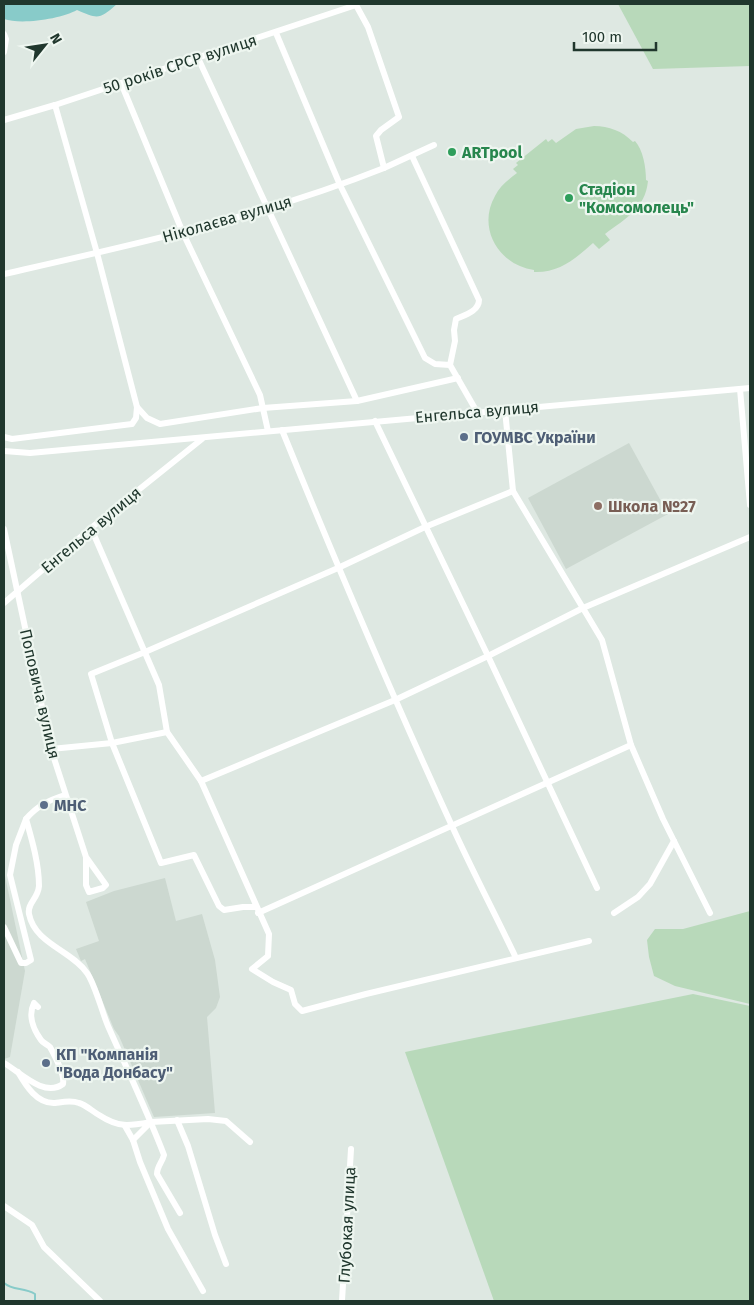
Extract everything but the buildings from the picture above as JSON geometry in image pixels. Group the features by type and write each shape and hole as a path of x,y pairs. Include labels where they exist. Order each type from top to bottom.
{"street":[{"name":"50 років СРСР вулиця","path":"4,120 121,84 356,5 368,28 399,116 376,136 384,168"},
{"path":"276,33 340,185 425,358 436,364 450,365"},
{"path":"4,34 6,39 4,52"},
{"path":"198,58 357,400"},
{"path":"121,84 183,233 260,395 268,431"},
{"path":"4,437 12,439 132,424 136,418 137,408 97,253 55,105"},
{"name":"Ніколаєва вулиця","path":"4,274 183,233 268,209 340,185 384,168 434,145"},
{"path":"412,156 479,300 479,305 476,309 456,319 455,340 450,365 477,412"},
{"path":"137,408 147,418 160,424 263,408 357,400 458,378"},
{"name":"Енгельса вулиця","path":"4,450 30,453 750,388"},
{"path":"740,389 750,505"},
{"path":"505,410 513,491 602,640 631,745 674,841 710,913"},
{"path":"375,421 597,888"},
{"path":"282,430 338,568 395,700 452,827 516,958"},
{"name":"Енгельса вулиця","path":"4,603 91,528 203,438"},
{"path":"513,491 425,527 338,568 91,674 112,742 161,863 194,855 219,906 224,910 243,906 257,910 452,827 631,745"},
{"path":"91,528 159,685 167,732 201,781 269,934 268,956 252,969 291,990 295,1004 302,1011 589,941"},
{"name":"Поповича вулиця","path":"4,529 51,749 86,857 86,885 89,892 103,888 106,885 104,880 86,857"},
{"path":"201,781 395,700 583,608 750,537"},
{"path":"51,749 112,742 167,732"},
{"path":"4,927 21,963 26,964 31,960 10,875 16,845 26,819 34,810 46,801 65,795"},
{"path":"26,819 34,849 39,886 37,897 30,904 29,913 37,932 87,973 164,1155 163,1161 157,1168 157,1174 180,1213"},
{"path":"614,913 638,897 650,884 674,841"},
{"path":"4,1063 43,1087 56,1088 63,1084 64,1081 49,1045 42,1041 31,1019 31,1010 34,1003 38,1007"},
{"path":"18,1072 27,1088 38,1098 52,1103 78,1102 101,1116 125,1126 177,1120 208,1119 226,1121 250,1142"},
{"path":"177,1120 188,1146 215,1235 226,1264"},
{"path":"133,1140 151,1122"},
{"path":"125,1126 133,1140 140,1162 168,1229 203,1291"},
{"name":"Глубокая улица","path":"342,1301 351,1149"},
{"path":"4,1206 32,1226 44,1247 100,1301"}],"shaded area":[{"name":"Школа №27","path":"629,443 668,514 566,569 528,498"},
{"path":"4,871 25,971 10,1057 4,1059"},
{"path":"165,878 176,921 202,914 215,960 220,997 216,1008 207,1017 215,1113 154,1117 85,959 81,961 76,949 99,941 86,902 114,891"}],"green space":[{"path":"618,4 750,4 750,66 653,69"},
{"name":"Стадіон \"Комсомолець\"","path":"594,126 615,130 633,142 635,141 638,145 644,159 646,180 648,181 646,191 639,206 627,218 605,234 610,240 599,249 593,243 566,264 559,267 543,272 534,272 534,270 521,267 510,261 494,243 490,232 488,220 490,208 497,192 504,183 517,173 513,169 518,165 516,163 546,139 548,142 552,139 556,143 576,129"},
{"path":"750,911 750,1004 675,986 654,976 647,940 655,929 683,929"},
{"path":"693,994 750,1006 750,1301 494,1301 405,1052"}],"water":[{"path":"4,4 117,4 106,13 98,16 77,10 51,18 11,21 4,19"}],"waterway":[{"path":"4,1283 35,1294 35,1301"}],"place":[{"name":"ARTpool","path":"452,152"},
{"name":"Стадіон \"Комсомолець\"","path":"569,198"},
{"name":"ГОУМВС України","path":"464,437"},
{"name":"Школа №27","path":"598,506"},
{"name":"МНС","path":"44,805"},
{"name":"КП \"Компанія \"Вода Донбасу\"","path":"46,1063"}]}
